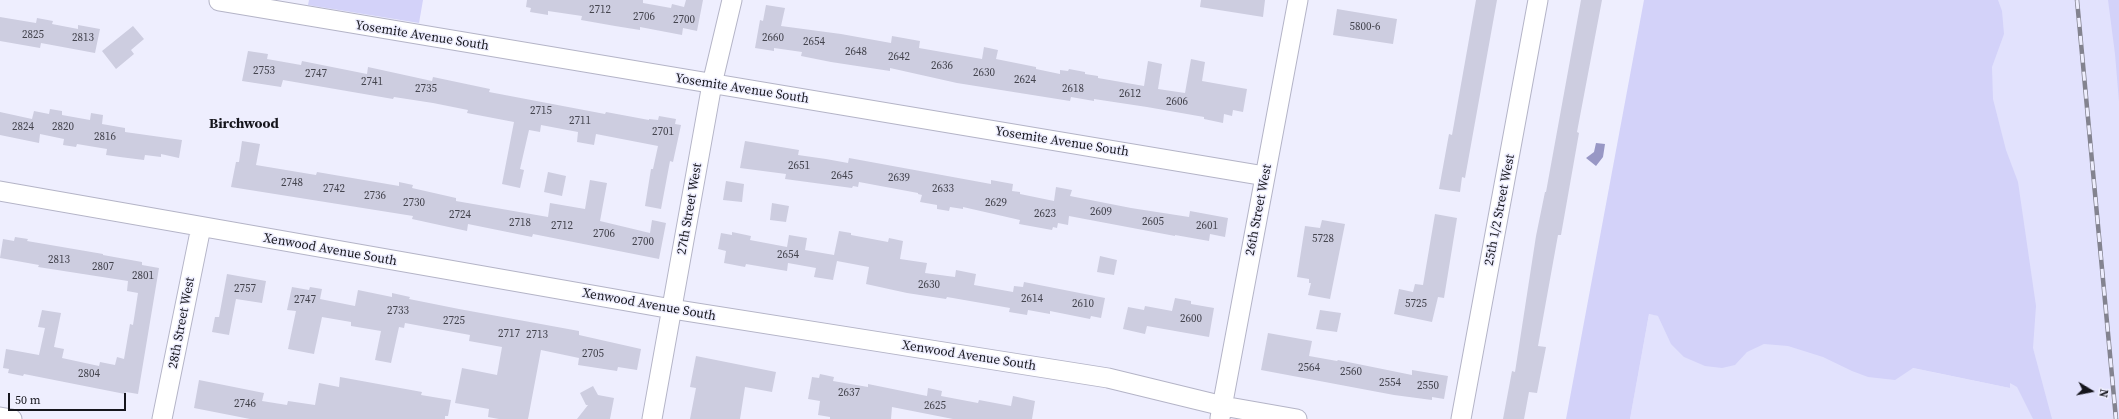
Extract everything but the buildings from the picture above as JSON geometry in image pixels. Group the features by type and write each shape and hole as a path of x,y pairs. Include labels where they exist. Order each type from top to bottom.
{"street":[{"name":"27th Street West","path":"652,419 712,84 732,0"},
{"name":"26th Street West","path":"1221,412 1298,0"},
{"name":"25th 1/2 Street West","path":"1461,419 1538,0"},
{"name":"Yosemite Avenue South","path":"219,2 1265,176"},
{"name":"Xenwood Avenue South","path":"0,191 672,309 1108,378 1221,412 1297,419"},
{"name":"28th Street West","path":"162,419 201,227"},
{"path":"0,417 12,419"}],"shaded area":[{"path":"309,0 423,0 419,23 308,5"},
{"path":"1644,0 1998,0 2002,11 2004,34 1992,67 1993,99 2006,150 2018,182 2036,306 2033,348 2052,419 2033,419 2017,387 2010,383 2010,388 1913,368 1895,380 1868,377 1823,357 1788,346 1764,344 1747,352 1735,365 1722,368 1705,366 1684,357 1671,344 1658,316 1649,314 1630,419 1566,419"},
{"path":"1972,0 2119,0 2119,419 1630,419 1649,314 2010,388"},
{"path":"2108,0 2119,0 2119,102 2115,54"},
{"path":"1596,143 1605,144 1603,157 1596,166 1586,158 1594,152"}],"railway":[{"path":"2077,0 2116,419"}],"district":[{"name":"Birchwood","path":"244,124"}]}
